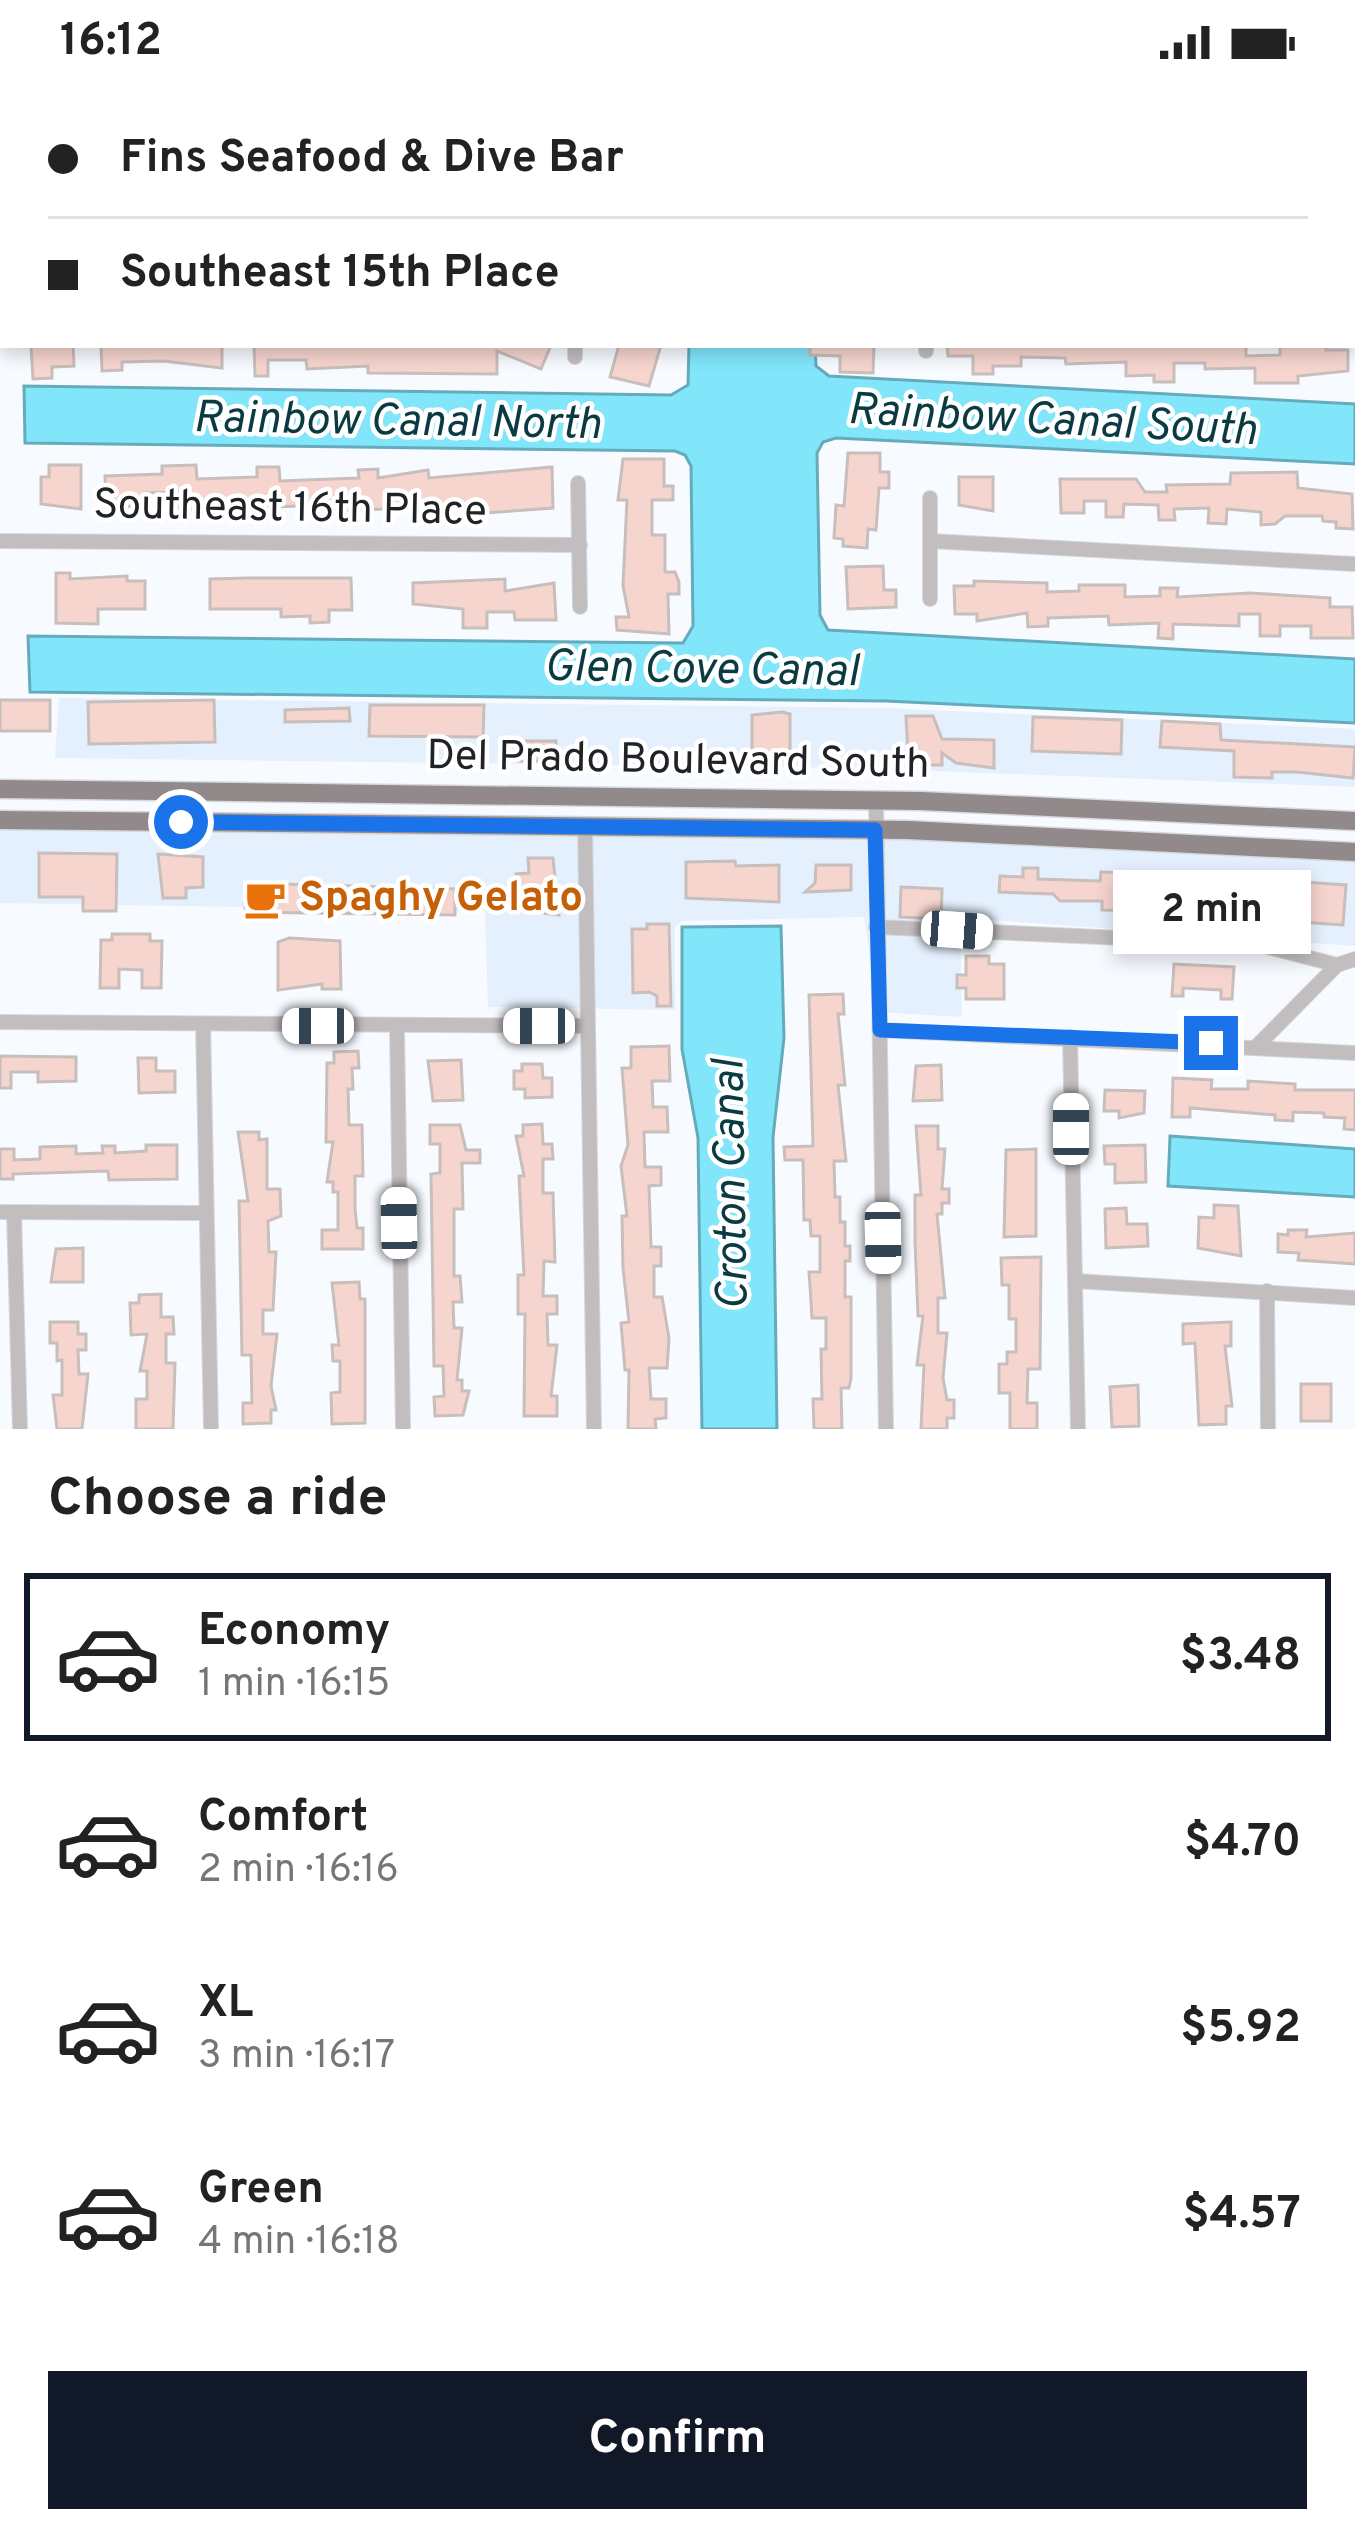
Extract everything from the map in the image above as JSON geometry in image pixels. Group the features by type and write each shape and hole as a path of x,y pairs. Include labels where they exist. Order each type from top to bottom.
{"main road":[{"name":"Del Prado Boulevard South","path":"0,789 876,800 1142,807 1355,821"},
{"path":"585,826 647,796"},
{"name":"Del Prado Boulevard South","path":"0,820 875,830 1080,835 1355,852"}],"street":[{"path":"578,483 580,607"},
{"path":"930,498 930,599"},
{"name":"Southeast 16th Place","path":"0,541 580,545"},
{"path":"930,541 1355,564"},
{"path":"876,800 886,1429"},
{"path":"585,826 594,1429"},
{"path":"877,927 1257,944 1337,965"},
{"path":"1258,1046 1337,965 1355,959"},
{"path":"0,1022 586,1026"},
{"path":"202,1024 211,1429"},
{"path":"397,1027 403,1429"},
{"path":"880,1030 1355,1053"},
{"path":"1070,1036 1078,1429"},
{"path":"20,1429 7,1213 206,1213"},
{"path":"1075,1281 1355,1298"},
{"path":"1267,1291 1268,1429"}],"shaded area":[{"path":"59,698 885,708 1355,729 1355,787 855,768 55,758"},
{"path":"0,828 875,837 1355,859 1355,946 960,918 962,1017 878,1012 864,917 682,921 675,927 675,1010 488,1007 485,911 0,903"}],"water":[{"path":"689,348 815,348 816,366 829,376 1355,404 1355,464 836,438 823,442 817,453 820,615 828,630 1355,659 1355,723 886,701 30,692 28,636 683,643 693,626 691,466 685,455 675,451 25,443 24,386 671,395 688,385"},
{"name":"Croton Canal","path":"781,926 784,1038 773,1137 777,1429 702,1429 698,1138 682,1049 682,927"},
{"path":"1170,1136 1355,1149 1355,1197 1168,1186"}],"building":[{"path":"31,348 73,348 74,366 52,367 52,378 33,379"},
{"path":"101,348 222,348 222,368 122,362 122,370 102,371"},
{"path":"254,348 550,348 541,369 497,351 497,374 368,373 368,366 307,369 306,360 268,360 268,376 255,376"},
{"path":"618,348 660,348 649,386 610,377"},
{"path":"810,348 874,348 873,373 840,372 840,356 810,355"},
{"path":"947,348 1246,348 1246,356 1280,355 1280,348 1326,348 1348,350 1348,371 1298,376 1298,383 1255,383 1255,368 1205,369 1205,363 1174,363 1174,382 1154,382 1154,375 1126,376 1126,362 1066,364 1065,358 1021,357 1021,366 993,366 993,374 973,374 973,356 948,356"},
{"path":"848,453 880,453 880,472 889,472 889,488 879,488 876,530 868,529 867,548 843,546 843,539 834,538 836,505 844,506"},
{"path":"623,459 664,459 664,486 673,486 673,500 652,500 652,535 665,535 665,572 675,572 679,582 679,594 668,594 669,634 617,630 616,617 629,617 623,586 627,500 618,500"},
{"path":"49,465 81,465 81,509 41,504 41,477 49,477"},
{"path":"196,465 197,479 257,477 257,467 279,467 280,481 359,478 358,470 378,469 378,478 428,470 429,478 552,467 553,508 485,513 484,504 411,513 411,508 333,511 333,505 178,510 178,492 144,493 144,508 106,504 105,476 162,474 162,466"},
{"path":"1297,472 1298,488 1352,494 1353,529 1336,528 1336,522 1323,521 1322,516 1285,516 1275,524 1261,525 1261,512 1227,509 1226,524 1208,523 1209,508 1174,509 1175,520 1159,520 1158,505 1124,504 1123,517 1106,517 1106,501 1084,501 1084,513 1061,513 1060,479 1136,479 1145,492 1167,492 1166,485 1230,484 1231,473"},
{"path":"959,477 993,477 993,511 959,505"},
{"path":"883,566 884,590 896,590 896,607 848,609 846,567"},
{"path":"56,573 70,573 70,579 127,576 127,581 145,581 145,609 98,609 98,624 56,623"},
{"path":"351,578 352,610 329,610 329,622 310,623 310,616 281,617 281,609 210,609 210,579"},
{"path":"505,579 505,591 554,583 556,620 515,620 514,612 487,612 487,628 463,628 463,609 413,604 413,583"},
{"path":"974,581 1047,583 1047,592 1079,591 1079,585 1125,585 1125,597 1160,596 1160,588 1178,588 1177,597 1250,593 1330,598 1330,607 1352,607 1353,638 1311,638 1311,626 1280,626 1280,636 1260,636 1260,614 1239,614 1239,626 1173,624 1173,639 1158,638 1159,623 1109,625 1108,616 1048,618 1048,626 1028,627 1027,613 977,621 977,614 955,614 954,586 974,586"},
{"path":"0,700 50,700 50,731 0,731"},
{"path":"214,700 215,742 89,744 88,702"},
{"path":"370,705 484,705 483,737 369,736"},
{"path":"349,708 350,721 285,722 285,710"},
{"path":"790,714 790,759 752,764 752,715"},
{"path":"906,716 933,716 942,739 994,740 994,768 956,763 942,753 942,765 928,765 928,756 908,756"},
{"path":"1033,717 1122,720 1121,754 1032,751"},
{"path":"1162,721 1220,724 1221,740 1355,747 1353,778 1297,772 1272,772 1272,778 1234,777 1234,751 1160,747"},
{"path":"518,741 556,741 556,761 518,761"},
{"path":"39,853 117,854 116,911 83,911 83,897 39,897"},
{"path":"158,854 203,857 203,887 186,888 186,898 163,898"},
{"path":"528,858 553,858 559,915 516,910 516,874 529,873"},
{"path":"735,861 736,866 779,865 779,902 686,898 686,862"},
{"path":"816,865 851,865 851,890 805,892 815,883"},
{"path":"1023,868 1038,868 1038,879 1100,881 1101,872 1143,873 1141,911 1102,910 1102,901 1060,901 1053,894 999,892 1000,876 1023,877"},
{"path":"1216,873 1235,874 1235,880 1243,880 1242,896 1207,894 1208,879 1215,880"},
{"path":"1303,882 1346,885 1343,925 1300,922"},
{"path":"245,883 455,889 455,915 245,912"},
{"path":"901,887 942,889 941,919 900,917"},
{"path":"647,924 669,924 671,1006 657,1006 657,996 649,992 633,993 632,929 647,929"},
{"path":"112,934 150,934 150,941 162,941 161,988 142,988 142,970 119,969 119,988 100,988 101,940 112,940"},
{"path":"289,938 340,941 341,989 322,989 322,984 278,990 278,942"},
{"path":"966,956 989,956 989,964 1004,964 1004,999 966,999 966,988 957,988 957,975 966,975"},
{"path":"1174,964 1234,967 1232,999 1221,999 1221,990 1183,988 1183,996 1172,996"},
{"path":"843,994 844,1014 838,1014 845,1085 838,1085 846,1161 834,1161 835,1197 840,1197 845,1246 850,1246 845,1297 851,1297 851,1378 849,1388 841,1388 842,1429 814,1429 813,1399 822,1399 826,1318 812,1318 809,1272 820,1272 820,1236 811,1236 810,1220 804,1220 803,1160 785,1160 784,1147 813,1146 809,995"},
{"path":"669,1046 670,1081 652,1081 653,1107 667,1107 668,1132 644,1132 645,1167 661,1167 661,1185 649,1186 651,1247 661,1247 661,1266 654,1266 654,1297 662,1297 669,1338 667,1368 649,1368 651,1399 666,1399 666,1418 655,1419 656,1429 628,1429 629,1370 625,1370 621,1323 629,1322 623,1268 622,1216 627,1216 621,1166 628,1145 622,1068 631,1068 631,1047"},
{"path":"358,1051 359,1068 352,1068 353,1089 348,1089 349,1125 362,1125 363,1176 355,1176 355,1209 357,1228 363,1228 363,1249 322,1249 322,1230 338,1230 338,1192 333,1192 333,1182 327,1182 333,1142 326,1142 327,1063 334,1063 334,1052"},
{"path":"0,1056 76,1057 76,1081 38,1082 38,1072 11,1072 11,1088 0,1088"},
{"path":"138,1058 156,1058 156,1071 175,1071 175,1092 139,1093"},
{"path":"461,1060 463,1100 433,1101 428,1061"},
{"path":"522,1064 542,1064 543,1078 552,1078 552,1097 525,1098 525,1089 514,1089 514,1071 522,1071"},
{"path":"941,1065 942,1100 913,1101 916,1066"},
{"path":"1173,1078 1212,1080 1211,1089 1248,1089 1248,1081 1295,1084 1295,1090 1355,1090 1355,1130 1344,1129 1345,1118 1324,1117 1324,1113 1293,1112 1293,1121 1275,1120 1275,1115 1190,1108 1190,1117 1172,1117"},
{"path":"1105,1090 1145,1091 1144,1113 1119,1118 1119,1111 1104,1111"},
{"path":"542,1124 543,1144 552,1144 553,1159 543,1159 543,1193 553,1193 555,1262 544,1261 543,1296 557,1296 557,1314 547,1314 548,1345 557,1345 551,1396 557,1396 557,1416 524,1416 525,1314 518,1314 518,1275 524,1275 519,1176 524,1176 516,1136 523,1136 523,1125"},
{"path":"430,1125 460,1125 466,1150 480,1150 480,1163 462,1163 463,1209 454,1209 454,1276 460,1276 462,1302 453,1302 454,1328 462,1328 457,1380 462,1380 462,1391 469,1391 463,1415 435,1416 434,1397 444,1396 443,1366 434,1366 431,1174 440,1173 440,1144 430,1144"},
{"path":"916,1126 938,1126 938,1149 945,1149 942,1189 949,1189 949,1203 942,1203 942,1214 937,1214 945,1298 938,1298 938,1333 947,1333 943,1378 947,1400 954,1400 954,1418 947,1418 947,1429 921,1429 924,1365 917,1365 923,1316 918,1316 915,1242 915,1195 921,1195"},
{"path":"238,1132 259,1132 259,1140 267,1139 267,1189 280,1189 281,1216 268,1221 269,1252 276,1252 273,1310 263,1310 263,1334 277,1334 271,1386 276,1410 271,1410 271,1423 243,1424 243,1403 252,1403 251,1355 242,1355 239,1201 248,1201"},
{"path":"146,1145 177,1145 177,1179 109,1180 108,1171 13,1174 13,1179 0,1179 0,1149 14,1149 14,1160 40,1159 40,1147 76,1146 76,1154 103,1153 102,1146 115,1146 115,1153 146,1151"},
{"path":"1145,1145 1146,1182 1115,1183 1115,1164 1105,1164 1104,1146"},
{"path":"1036,1149 1036,1236 1004,1237 1006,1150"},
{"path":"1214,1205 1238,1206 1241,1256 1198,1248 1199,1217 1214,1218"},
{"path":"1126,1208 1127,1224 1147,1224 1148,1246 1106,1248 1105,1209"},
{"path":"1288,1230 1307,1230 1306,1237 1355,1233 1355,1264 1298,1260 1299,1253 1278,1252 1278,1234 1288,1235"},
{"path":"83,1248 83,1282 51,1282 56,1249"},
{"path":"1041,1257 1040,1369 1028,1369 1027,1403 1037,1403 1037,1429 1010,1429 1010,1393 999,1393 999,1364 1007,1364 1007,1352 1016,1352 1016,1319 1009,1319 1009,1285 1002,1285 1001,1258"},
{"path":"359,1282 360,1299 365,1299 365,1423 332,1424 331,1393 340,1392 340,1361 333,1361 332,1345 339,1345 332,1283"},
{"path":"161,1294 161,1317 173,1317 174,1334 166,1334 166,1363 175,1363 173,1429 136,1429 136,1399 147,1399 147,1371 140,1371 147,1334 131,1335 130,1303 139,1303 139,1295"},
{"path":"50,1322 78,1322 78,1334 86,1334 86,1350 78,1350 79,1374 88,1374 82,1429 57,1429 53,1395 62,1395 62,1360 57,1361 57,1343 50,1343"},
{"path":"1231,1322 1231,1346 1225,1346 1232,1406 1226,1406 1226,1424 1199,1425 1195,1343 1183,1344 1183,1324"},
{"path":"1301,1384 1331,1384 1331,1421 1301,1421"},
{"path":"1138,1385 1139,1426 1112,1427 1110,1387"}],"place":[{"name":"Spaghy Gelato","path":"265,899"}],"route":[{"path":"181,822 875,830 880,1030 1211,1043"}],"water label":[{"name":"Rainbow Canal South","path":"1052,422"},
{"name":"Rainbow Canal North","path":"397,423"},
{"name":"Glen Cove Canal","path":"701,671"}]}
